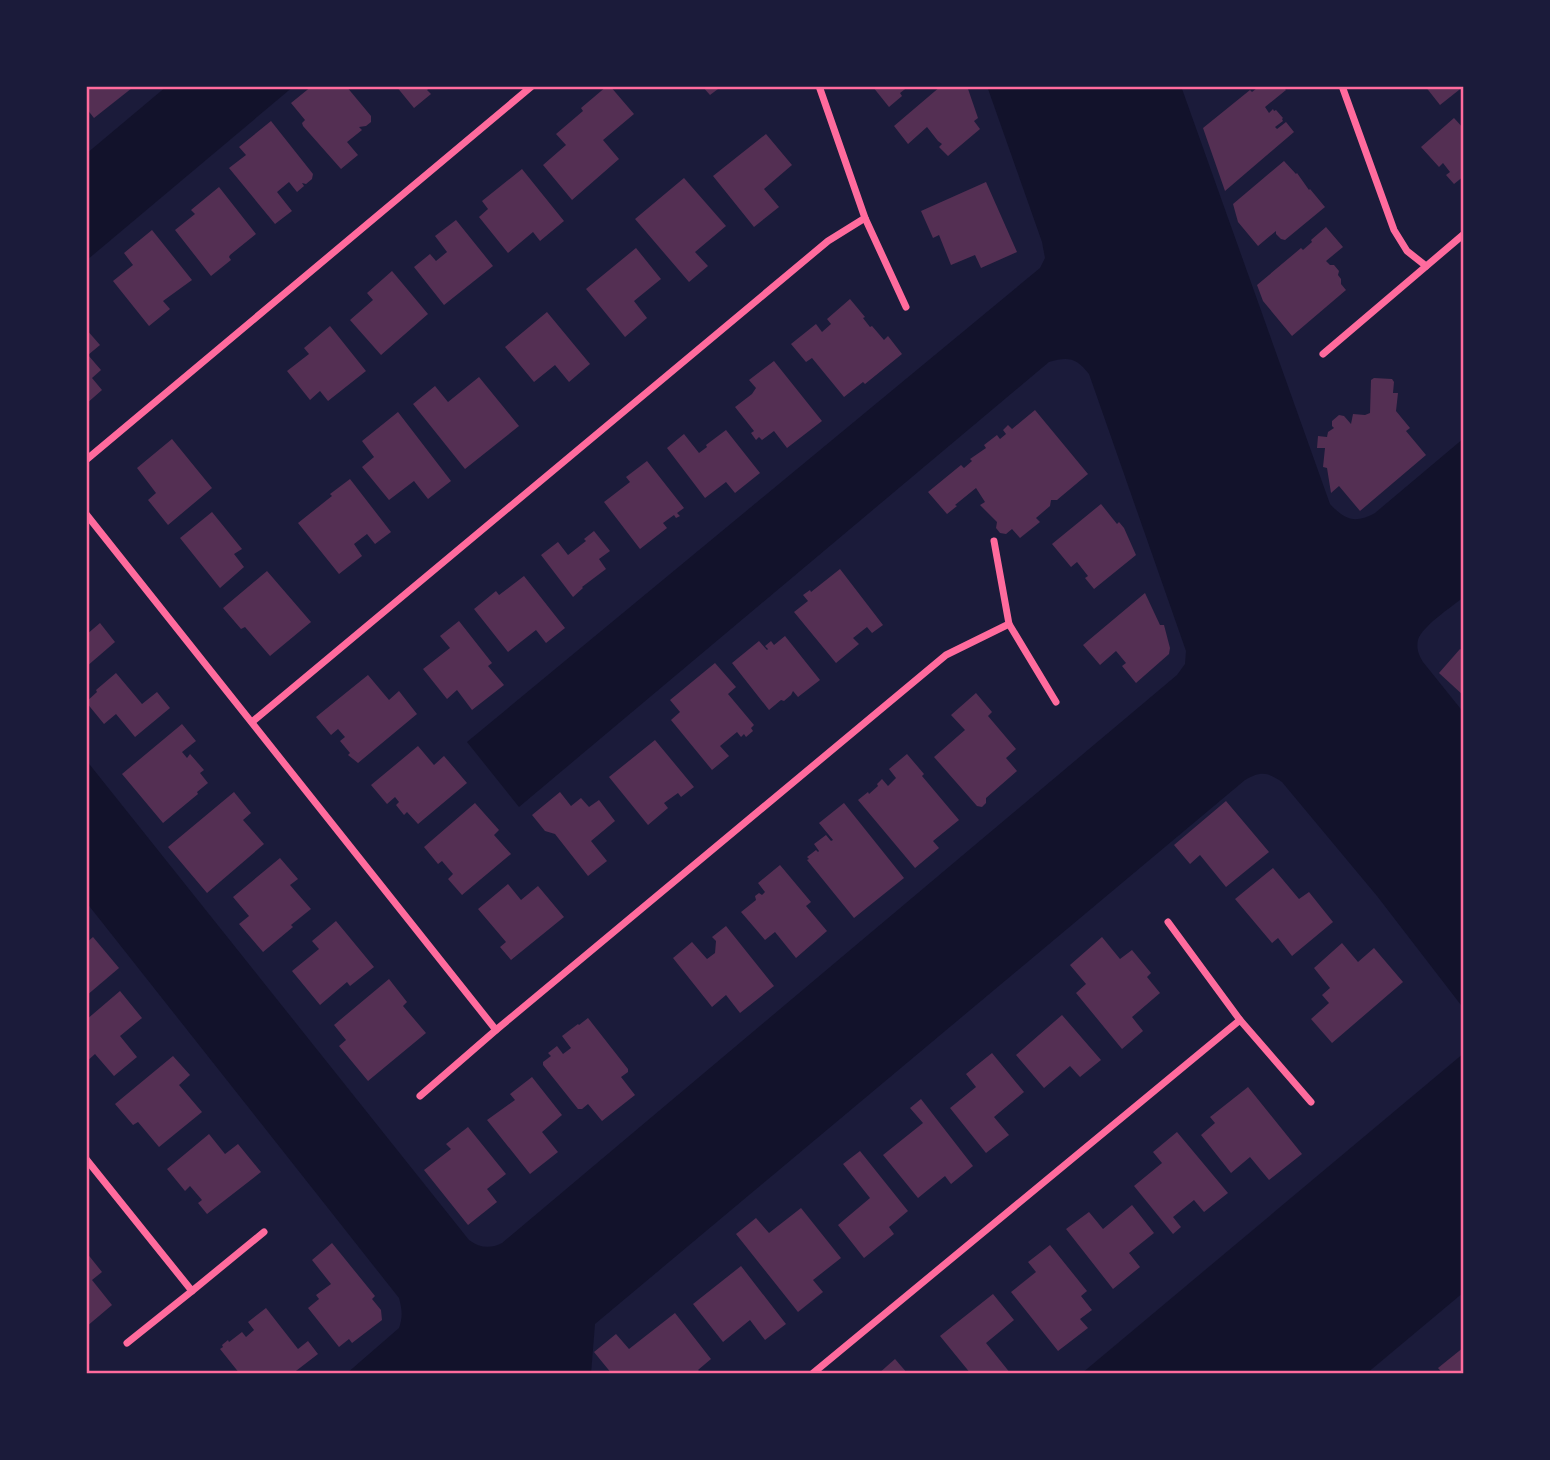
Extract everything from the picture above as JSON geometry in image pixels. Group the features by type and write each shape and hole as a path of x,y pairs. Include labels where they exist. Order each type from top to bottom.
{"street":[{"path":"86,460 532,86"},
{"path":"819,86 865,218 906,307"},
{"path":"1342,86 1394,230 1407,251 1426,266"},
{"path":"252,722 828,241 865,218"},
{"path":"1323,354 1464,234"},
{"path":"86,514 496,1030"},
{"path":"994,541 1009,624 1056,702"},
{"path":"420,1096 946,655 1009,624"},
{"path":"1168,922 1240,1020 1311,1102"},
{"path":"812,1374 1240,1020"},
{"path":"86,1159 192,1291"},
{"path":"127,1343 264,1232"}],"shaded area":[{"path":"167,86 294,86 87,260 86,154"},
{"path":"987,86 1181,86 1330,504 1341,514 1356,519 1375,513 1464,438 1464,597 1425,629 1417,646 1423,662 1464,713 1464,1009 1377,896 1282,782 1272,776 1255,775 1245,780 595,1324 591,1374 346,1374 399,1328 402,1313 399,1298 86,902 86,760 469,1240 485,1247 502,1243 1177,675 1185,664 1186,651 1089,374 1076,362 1062,359 1049,362 519,807 467,742 1040,268 1045,258 1042,242"},
{"path":"1464,1053 1464,1292 1366,1374 1081,1374"}],"building":[{"path":"86,86 132,88 94,118 86,108"},
{"path":"312,86 346,86 371,116 371,122 359,127 362,130 347,142 358,155 341,169 303,126 305,120 291,103"},
{"path":"396,86 432,86 427,90 431,94 414,108"},
{"path":"610,86 634,114 603,140 619,159 572,200 543,165 566,145 556,134"},
{"path":"702,86 722,86 710,95"},
{"path":"874,86 909,86 889,107"},
{"path":"941,86 967,86 978,118 974,121 980,129 948,156 939,147 942,144 927,127 908,144 894,126"},
{"path":"1254,86 1282,86 1286,90 1265,107 1269,113 1273,109 1276,110 1283,118 1275,127 1277,129 1286,122 1294,132 1225,191 1203,128 1250,90 1252,92 1257,88"},
{"path":"1425,86 1464,86 1440,105"},
{"path":"1454,118 1464,129 1464,176 1454,184 1446,175 1450,172 1443,163 1439,167 1421,147"},
{"path":"271,121 313,174 312,179 306,184 302,183 304,186 297,192 289,182 277,192 292,211 275,224 229,168 246,155 239,147"},
{"path":"766,134 792,165 764,189 779,207 754,227 713,176"},
{"path":"1284,161 1325,207 1285,240 1276,234 1276,231 1258,246 1238,222 1233,204"},
{"path":"522,169 564,221 540,241 533,232 508,253 479,217 488,209 482,201"},
{"path":"684,178 726,226 695,252 708,266 689,282 635,219"},
{"path":"986,182 1017,252 981,268 975,255 951,265 939,235 933,238 921,211"},
{"path":"219,187 256,234 230,255 231,260 211,276 175,230 195,214 191,210"},
{"path":"456,220 493,266 444,305 414,267 430,254 436,261 447,252 435,236"},
{"path":"1326,227 1343,247 1326,261 1339,271 1341,284 1346,290 1292,336 1263,301 1257,285 1301,248 1303,250"},
{"path":"152,230 192,280 163,301 170,309 149,326 113,281 133,265 124,253"},
{"path":"636,248 661,279 634,301 647,318 625,337 586,289"},
{"path":"392,271 428,314 381,355 350,320 373,300 367,293"},
{"path":"850,299 870,327 884,340 888,336 902,354 844,397 812,358 806,362 791,344 816,324 822,332 831,324 827,319"},
{"path":"547,312 590,364 569,382 555,365 534,382 505,347"},
{"path":"330,326 366,371 328,401 320,391 310,400 287,371 309,354 304,348"},
{"path":"86,329 100,345 88,355 101,370 92,378 102,390 86,404"},
{"path":"774,361 822,421 787,448 774,431 762,440 759,437 756,440 751,433 754,431 735,407 756,388 749,380"},
{"path":"479,377 519,426 465,469 413,404 435,386 448,402"},
{"path":"1392,379 1393,393 1398,393 1396,411 1410,428 1406,431 1426,455 1360,511 1339,486 1331,493 1327,468 1323,467 1325,448 1317,448 1318,436 1327,437 1328,432 1334,428 1332,421 1339,415 1344,416 1351,424 1353,414 1370,413 1371,380"},
{"path":"1035,410 1088,474 1057,500 1051,500 1050,506 1036,518 1040,522 1020,538 1012,529 1006,534 1000,533 996,528 997,522 980,505 985,502 976,488 947,514 928,492 961,465 964,468 972,461 970,459 986,448 984,445 997,435 1000,439 1006,434 1003,430 1008,425 1012,429"},
{"path":"398,412 451,481 428,499 414,481 389,500 362,467 374,457 362,441"},
{"path":"726,430 760,473 735,493 726,482 705,498 667,448 684,434 699,453"},
{"path":"172,439 212,488 168,525 148,500 156,493 137,468"},
{"path":"647,461 684,508 677,513 680,516 676,518 674,515 663,523 667,528 640,549 604,502 630,482 626,477"},
{"path":"350,479 391,532 375,544 367,534 354,544 362,556 339,574 298,523"},
{"path":"1101,504 1117,524 1119,522 1124,528 1136,555 1094,589 1077,562 1071,567 1052,544"},
{"path":"212,512 242,549 234,554 244,567 220,588 180,538"},
{"path":"594,531 610,551 599,559 606,569 573,597 541,555 558,542 568,555"},
{"path":"840,569 883,625 872,633 867,627 853,638 859,644 836,663 794,612 808,601 803,595 810,590 811,592"},
{"path":"267,571 311,622 270,656 245,627 241,629 223,608"},
{"path":"524,576 565,628 546,643 536,630 508,652 474,609 496,591 499,595"},
{"path":"1145,593 1160,625 1164,625 1170,648 1169,654 1136,683 1122,666 1126,663 1116,651 1100,665 1083,645"},
{"path":"459,621 492,663 488,666 504,685 472,710 457,690 447,699 423,669 450,648 440,636"},
{"path":"100,623 115,642 86,667 86,635"},
{"path":"785,636 820,680 798,697 793,691 784,701 781,700 769,710 732,663 759,641 767,650 765,646 771,641 774,645"},
{"path":"1460,649 1464,652 1464,696 1439,673"},
{"path":"715,663 736,687 728,694 754,725 751,728 753,731 746,737 744,734 741,737 737,732 720,746 729,756 712,770 671,720 680,712 670,700"},
{"path":"116,673 142,704 157,692 170,708 135,737 116,714 104,724 86,702"},
{"path":"368,675 389,700 399,691 417,714 358,763 348,755 350,753 340,741 345,737 338,729 331,735 316,717"},
{"path":"976,693 992,712 988,716 1016,749 1006,758 1017,771 986,798 982,807 977,806 934,757 965,730 951,715"},
{"path":"182,724 196,741 182,752 187,758 190,754 204,770 200,773 208,783 163,823 122,774"},
{"path":"655,740 694,787 681,797 678,793 664,803 668,808 648,825 609,777"},
{"path":"418,746 434,765 444,756 467,783 418,824 407,812 404,815 396,805 399,802 395,797 387,804 371,785"},
{"path":"907,754 959,820 933,841 939,848 915,868 858,800 868,792 869,794 882,779 888,786 896,778 889,769"},
{"path":"234,792 251,813 243,820 264,844 207,893 168,847"},
{"path":"560,792 571,806 581,798 589,807 599,800 615,821 591,841 607,861 588,876 555,834 545,831 532,815"},
{"path":"1226,801 1269,852 1226,887 1200,855 1190,864 1174,845"},
{"path":"475,803 499,830 494,835 511,854 462,895 448,879 453,874 442,861 438,864 424,847"},
{"path":"844,803 904,878 854,918 807,860 816,850 819,851 814,844 826,835 833,840 819,823"},
{"path":"280,858 298,879 290,885 311,909 263,952 239,924 249,916 233,897"},
{"path":"780,865 811,902 806,906 827,931 796,958 775,932 765,940 741,912 756,900 755,896 765,892 758,883"},
{"path":"1273,868 1299,899 1309,892 1333,922 1292,956 1278,938 1272,943 1235,899"},
{"path":"508,884 521,900 538,886 564,917 511,960 500,947 506,942 478,909"},
{"path":"336,921 374,967 350,986 347,982 320,1005 292,971 319,949 312,941"},
{"path":"726,926 774,986 740,1013 726,995 712,1007 673,958 692,942 707,959 715,953 716,941 712,937"},
{"path":"93,937 119,968 86,996 86,943"},
{"path":"1102,937 1120,959 1132,950 1151,973 1147,977 1160,993 1132,1017 1143,1031 1122,1049 1076,993 1086,984 1070,965"},
{"path":"1342,943 1358,962 1374,948 1403,982 1332,1043 1311,1019 1329,1003 1322,995 1330,988 1314,968"},
{"path":"389,979 407,1002 403,1006 426,1033 368,1081 339,1046 346,1040 334,1025"},
{"path":"120,991 142,1018 120,1036 137,1057 114,1076 95,1054 86,1062 86,1020"},
{"path":"1062,1015 1101,1060 1080,1077 1070,1066 1044,1088 1016,1055"},
{"path":"588,1018 628,1069 621,1077 635,1095 602,1121 588,1104 578,1109 543,1065 551,1056 548,1053 557,1046 563,1054 571,1048 562,1036"},
{"path":"992,1053 1024,1092 994,1117 1009,1135 986,1153 950,1108 976,1087 966,1074"},
{"path":"173,1056 190,1075 179,1085 202,1112 159,1147 138,1122 133,1125 115,1104"},
{"path":"532,1077 562,1115 542,1132 558,1152 530,1174 487,1120 515,1100 510,1094"},
{"path":"1248,1087 1302,1154 1269,1180 1250,1157 1231,1173 1201,1135 1215,1123 1210,1117"},
{"path":"921,1099 973,1166 951,1184 945,1176 918,1198 883,1155 923,1123 910,1108"},
{"path":"468,1127 506,1174 487,1189 497,1202 468,1225 424,1170 451,1149 446,1144"},
{"path":"1177,1132 1228,1193 1204,1212 1194,1200 1173,1217 1181,1227 1173,1234 1134,1186 1162,1163 1153,1152"},
{"path":"209,1134 225,1154 238,1144 261,1172 207,1214 198,1203 202,1200 190,1186 185,1191 167,1169"},
{"path":"860,1151 908,1211 889,1227 894,1234 864,1258 838,1225 870,1198 843,1164"},
{"path":"1132,1205 1154,1233 1129,1253 1140,1267 1113,1289 1066,1229 1089,1212 1103,1229"},
{"path":"801,1208 841,1258 813,1280 823,1292 798,1312 736,1234 756,1218 769,1233"},
{"path":"332,1243 375,1296 372,1299 381,1310 382,1320 352,1343 349,1339 339,1347 308,1308 319,1299 316,1295 331,1284 312,1260"},
{"path":"1050,1245 1087,1291 1081,1296 1092,1310 1080,1319 1088,1328 1058,1351 1011,1292 1036,1272 1028,1262"},
{"path":"86,1252 102,1272 92,1280 112,1305 86,1327"},
{"path":"741,1266 786,1324 765,1340 750,1320 723,1342 693,1304"},
{"path":"993,1294 1014,1320 986,1343 1011,1374 971,1374 940,1336"},
{"path":"266,1308 298,1349 308,1341 318,1354 292,1374 240,1374 220,1349 228,1340 229,1342 242,1332 246,1337 254,1330 248,1322"},
{"path":"675,1313 711,1359 698,1370 702,1374 612,1374 594,1352 616,1334 629,1349"},
{"path":"1464,1347 1464,1374 1443,1374 1438,1368"},
{"path":"895,1359 908,1374 878,1374"}]}
